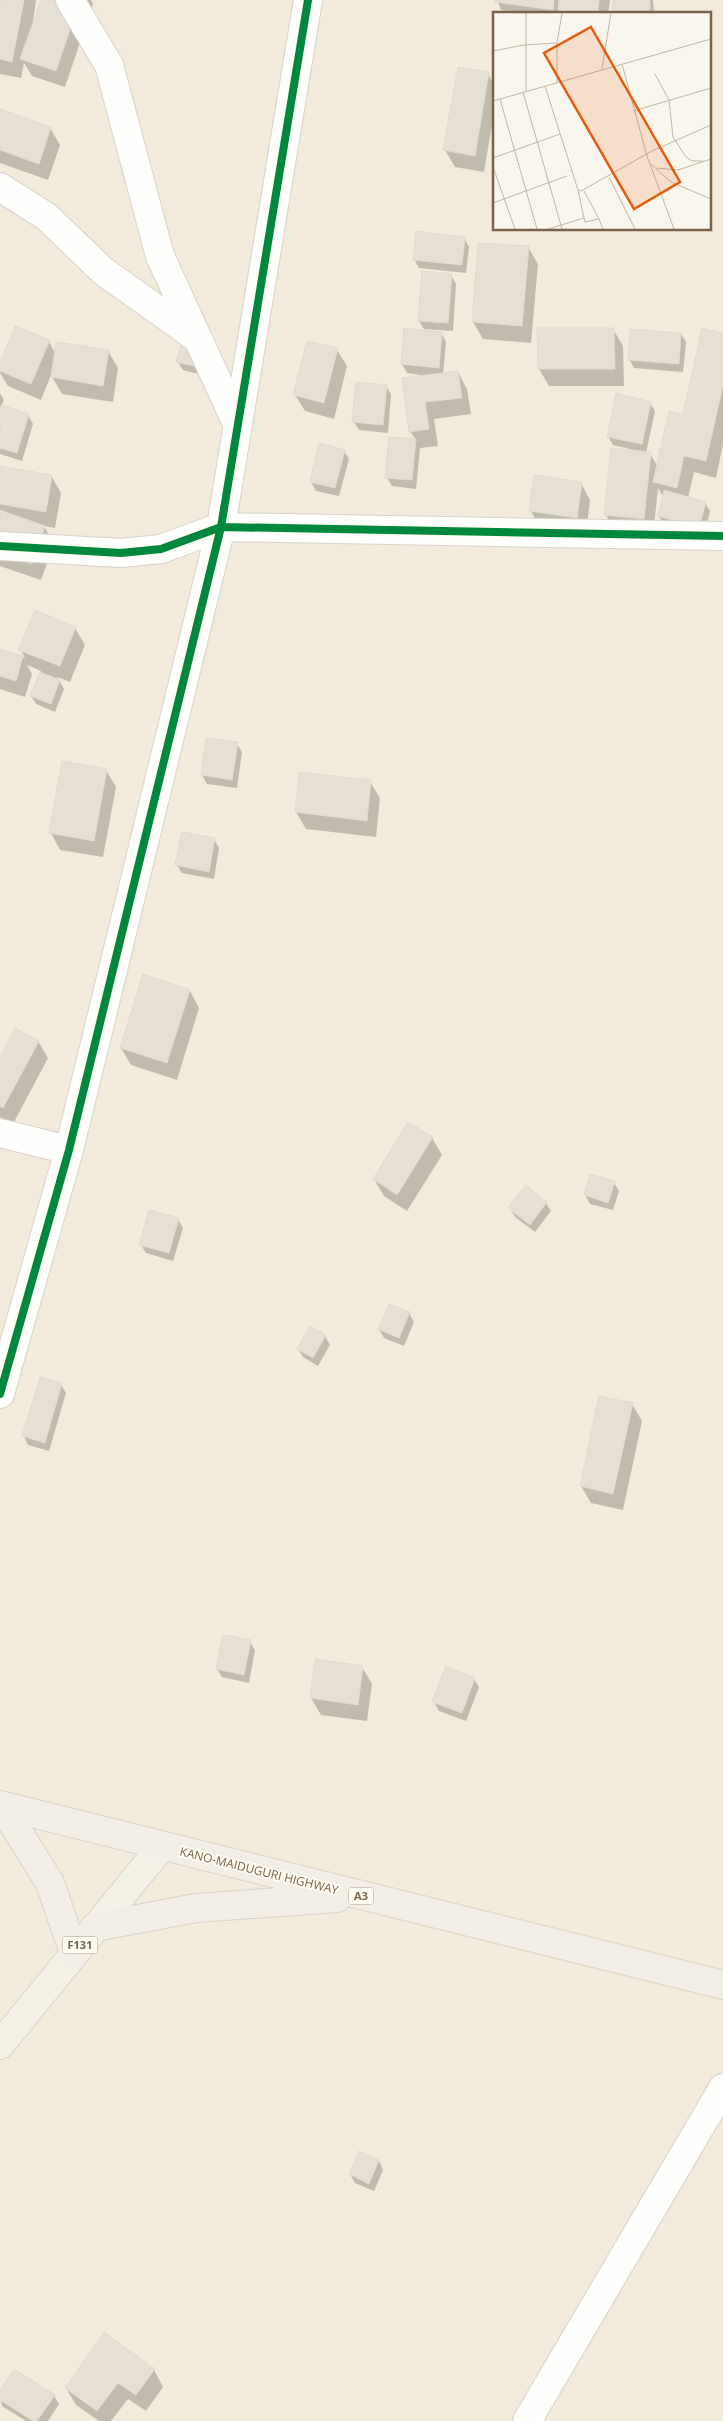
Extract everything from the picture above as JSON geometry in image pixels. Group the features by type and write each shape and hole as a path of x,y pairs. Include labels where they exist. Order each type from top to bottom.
{"highway":[{"name":"KANO-MAIDUGURI HIGHWAY","path":"1,1806 723,1985"},
{"path":"1,1806 50,1883 74,1953"},
{"path":"95,1927 196,1908 361,1896"}],"main road":[{"name":"F131","path":"0,2045 162,1846"}],"street":[{"path":"70,0 109,65 160,256 238,426"},
{"path":"0,1394 69,1150 221,527 308,0"},
{"path":"0,187 47,216 103,271 198,339"},
{"path":"0,546 121,553 161,549 221,527 723,536"},
{"path":"0,1133 69,1150"},
{"path":"527,2421 723,2088"}],"shaded area":[{"path":"0,0 723,0 723,2421 0,2421"}],"building":[{"path":"0,0 24,0 12,62 0,59"},
{"path":"41,0 80,0 56,71 20,59"},
{"path":"495,0 554,0 553,10 495,2"},
{"path":"559,0 599,0 598,12 558,12"},
{"path":"613,0 650,0 650,12 613,12"},
{"path":"458,67 489,72 475,156 443,150"},
{"path":"0,109 51,127 39,164 0,150"},
{"path":"416,231 465,237 462,265 413,260"},
{"path":"478,243 529,246 522,326 472,322"},
{"path":"422,271 452,274 448,323 418,321"},
{"path":"15,326 50,340 31,384 0,371 0,362"},
{"path":"404,328 442,332 439,368 401,364"},
{"path":"537,328 614,328 615,369 538,369"},
{"path":"702,328 723,333 723,385 706,461 684,456 677,488 653,482 669,411 683,414"},
{"path":"630,329 681,333 679,364 628,360"},
{"path":"184,333 198,367 176,362"},
{"path":"307,341 338,348 324,403 293,395"},
{"path":"56,342 109,350 103,386 51,377"},
{"path":"458,371 462,398 425,402 429,429 409,432 402,378"},
{"path":"356,382 387,385 383,425 352,422"},
{"path":"616,393 651,402 642,444 607,437"},
{"path":"1,405 29,414 17,453 0,448"},
{"path":"389,437 416,439 412,480 385,478"},
{"path":"319,443 345,450 335,488 310,482"},
{"path":"611,448 651,452 644,519 604,515"},
{"path":"0,466 52,475 46,512 0,504"},
{"path":"534,475 582,482 577,518 529,511"},
{"path":"664,490 706,502 699,528 658,516"},
{"path":"0,510 45,526 32,564 0,553"},
{"path":"35,610 76,627 60,666 18,650"},
{"path":"0,649 23,656 16,681 0,676"},
{"path":"40,672 60,680 51,704 30,696"},
{"path":"206,738 238,742 232,780 201,775"},
{"path":"62,761 107,769 94,841 49,833"},
{"path":"299,772 371,780 367,821 295,812"},
{"path":"182,832 215,838 209,872 175,865"},
{"path":"143,974 190,990 167,1063 120,1048"},
{"path":"15,1028 39,1041 3,1108 0,1106 0,1057"},
{"path":"408,1122 433,1137 397,1195 373,1179"},
{"path":"590,1174 615,1181 608,1203 584,1195"},
{"path":"526,1185 547,1202 530,1225 508,1208"},
{"path":"149,1210 179,1218 169,1253 139,1245"},
{"path":"389,1304 410,1312 399,1338 378,1329"},
{"path":"310,1326 326,1335 313,1358 297,1349"},
{"path":"40,1377 62,1383 45,1443 22,1436"},
{"path":"599,1396 633,1403 613,1494 580,1486"},
{"path":"223,1635 251,1640 244,1675 216,1669"},
{"path":"315,1659 363,1666 358,1705 310,1698"},
{"path":"446,1666 475,1678 462,1713 432,1702"},
{"path":"359,2151 379,2160 369,2184 349,2174"},
{"path":"104,2332 155,2369 136,2395 118,2383 97,2411 65,2388"},
{"path":"14,2369 55,2395 37,2421 33,2421 0,2400 0,2390"}],"cycle path":[{"path":"0,1394 69,1150 221,527 308,0"},
{"path":"0,546 121,553 161,549 221,527 723,536"}]}
